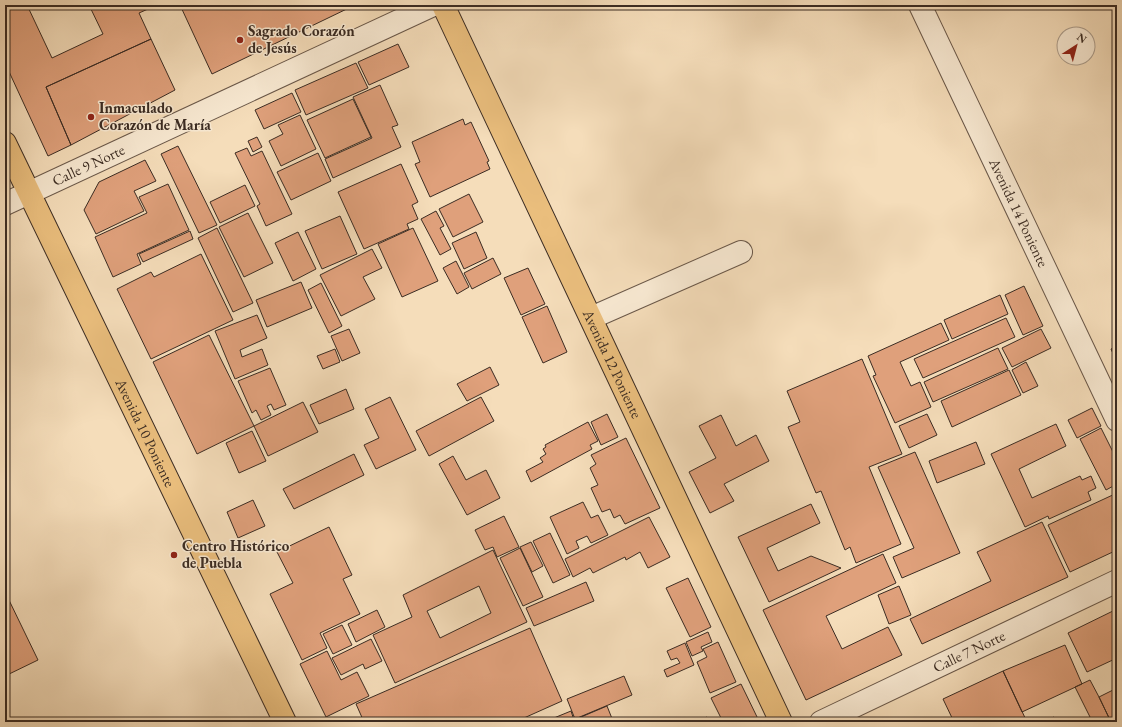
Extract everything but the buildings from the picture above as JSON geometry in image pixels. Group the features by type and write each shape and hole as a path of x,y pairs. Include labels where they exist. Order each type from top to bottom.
{"main road":[{"name":"Avenida 12 Poniente","path":"443,5 782,722"},
{"name":"Avenida 10 Poniente","path":"5,143 285,722"}],"street":[{"name":"Calle 9 Norte","path":"5,204 433,5"},
{"name":"Avenida 14 Poniente","path":"920,5 1117,420"},
{"path":"591,318 741,252"},
{"name":"Calle 7 Norte","path":"821,722 1117,581"}],"place":[{"name":"Sagrado Corazón de Jesús","path":"240,40"},
{"name":"Inmaculado Corazón de María","path":"91,117"},
{"name":"Centro Histórico de Puebla","path":"174,555"}]}
